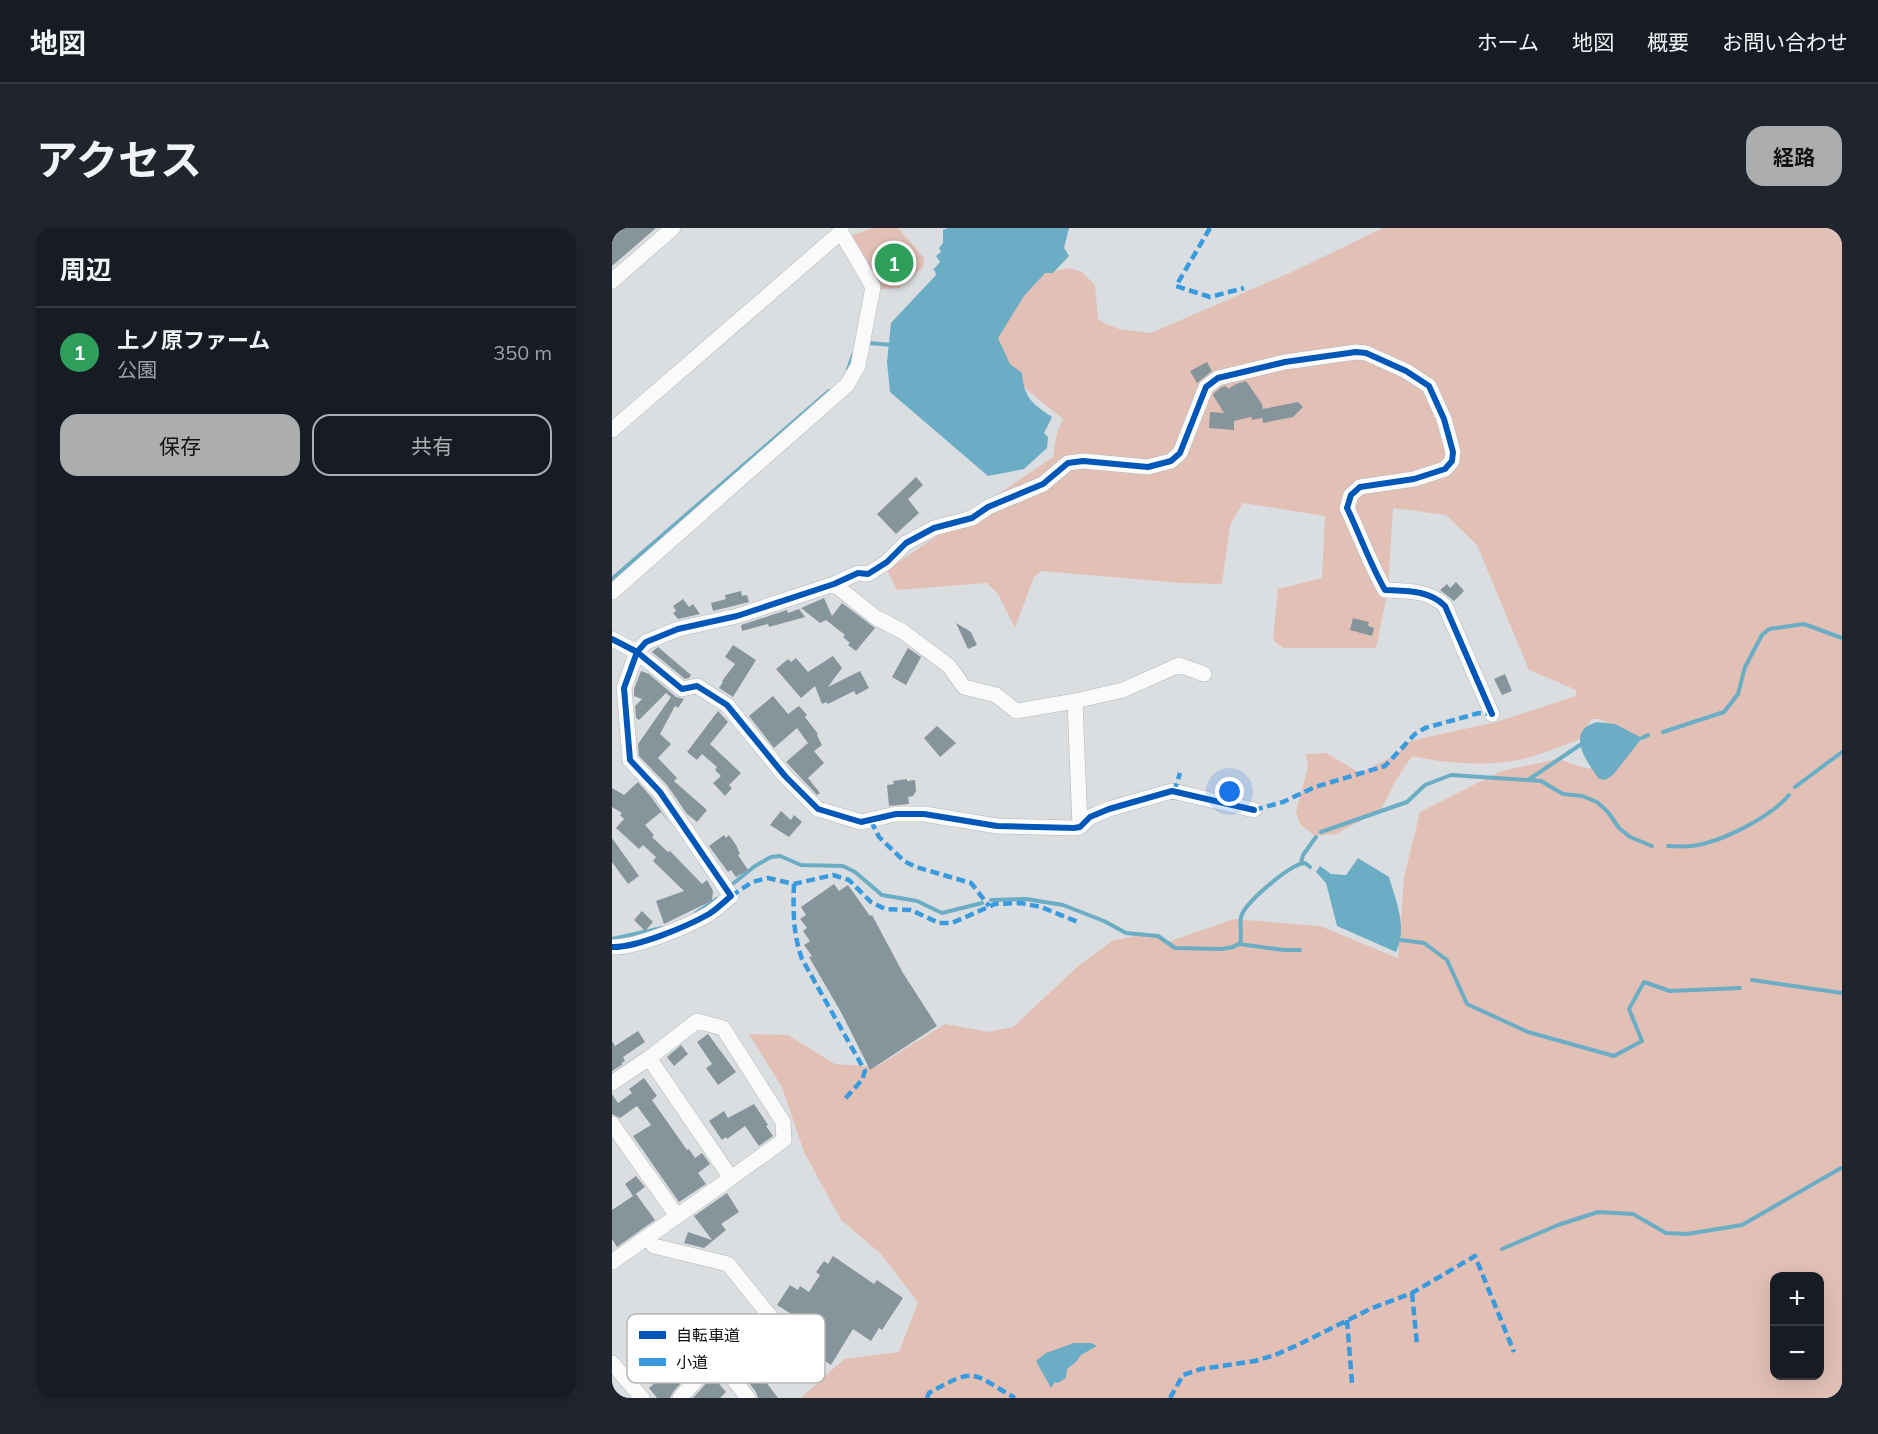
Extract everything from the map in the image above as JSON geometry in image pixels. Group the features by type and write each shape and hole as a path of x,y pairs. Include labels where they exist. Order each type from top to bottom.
{"street":[{"path":"612,281 673,228"},
{"path":"612,430 841,230 873,287 858,366 847,385 612,592"},
{"path":"615,952 708,914 731,896 660,792 630,760 624,688 637,652 646,642 678,629 737,616 834,584 858,573 868,574 887,562 906,543 934,528 972,518 988,507 1043,484 1068,463 1083,461 1148,467 1171,461 1180,453 1206,387 1218,378 1312,358 1356,352 1366,353 1406,371 1429,386 1444,419 1453,452 1452,461 1445,469 1414,479 1360,487 1351,495 1347,508 1385,590 1421,592 1438,598 1445,606 1492,714"},
{"path":"834,584 875,617 902,631 949,666 964,687 996,695 1016,711 1123,690 1179,665 1204,674"},
{"path":"612,639 637,652 682,689 698,686 726,705 785,776 818,808 861,822 896,814 924,814 997,826 1074,828 1080,827 1090,817 1109,809 1172,791 1254,810"},
{"path":"1076,701 1080,827"},
{"path":"612,1083 697,1021 723,1028 783,1122 784,1140 648,1238 614,1257"},
{"path":"649,1058 731,1178"},
{"path":"612,1124 677,1216"},
{"path":"648,1238 654,1246 728,1264 768,1314"},
{"path":"612,1363 627,1380"},
{"path":"629,1383 642,1398"},
{"path":"680,1398 693,1383"},
{"path":"736,1383 748,1398"}],"shaded area":[{"path":"873,228 898,228 924,258 923,267 899,288 878,289 849,236"},
{"path":"1383,228 1842,228 1842,1398 801,1398 818,1383 825,1383 825,1376 844,1359 899,1352 918,1302 880,1253 841,1220 804,1152 782,1087 749,1034 788,1035 835,1064 876,1067 945,1024 989,1032 1013,1027 1076,968 1112,941 1149,933 1168,942 1234,919 1320,926 1398,958 1404,877 1420,812 1501,771 1558,759 1588,769 1608,758 1618,727 1599,719 1591,719 1584,738 1513,761 1462,763 1412,756 1396,780 1381,810 1336,834 1315,836 1300,824 1296,812 1308,767 1306,754 1326,753 1360,773 1396,755 1410,741 1496,722 1576,696 1576,690 1529,670 1477,545 1446,515 1393,508 1388,589 1376,648 1283,648 1273,640 1278,589 1322,578 1325,516 1243,503 1230,525 1222,584 1181,583 1042,571 1034,577 1015,628 998,594 987,583 897,590 887,570 1053,457 1057,433 1063,419 1026,389 1004,363 997,338 1023,294 1044,273 1070,268 1082,272 1095,285 1098,319 1119,329 1151,333 1294,271"}],"water":[{"path":"948,228 1069,228 1064,248 1069,256 1053,273 1045,273 1024,296 998,338 1010,364 1022,373 1030,399 1052,417 1044,433 1048,437 1047,448 1024,469 988,476 890,392 887,362 891,323 936,275 933,270 940,262 936,256 941,252 939,248 943,243 943,230"},
{"path":"1597,722 1615,724 1642,738 1613,775 1605,780 1599,779 1581,748 1582,732 1587,726"},
{"path":"1358,858 1389,877 1401,924 1396,952 1337,926 1326,883 1316,872 1320,866 1331,874 1346,875"},
{"path":"1074,1343 1091,1343 1097,1346 1081,1355 1067,1369 1066,1378 1058,1383 1055,1382 1051,1388 1036,1361 1046,1353"}],"building":[{"path":"612,228 656,228 612,266"},
{"path":"1207,362 1212,371 1197,383 1190,371"},
{"path":"1246,381 1263,409 1298,402 1303,407 1293,417 1263,423 1262,418 1252,420 1251,417 1234,421 1234,430 1209,428 1210,412 1224,413 1214,393 1222,387 1226,386 1228,389"},
{"path":"916,477 923,485 908,499 919,513 896,534 877,514"},
{"path":"1456,582 1464,591 1454,601 1440,590 1447,584 1450,588"},
{"path":"741,591 742,596 747,595 749,602 713,611 711,603 726,599 725,595"},
{"path":"824,598 832,616 842,603 875,628 856,651 848,645 850,643 843,637 845,635 826,620 820,623 801,608"},
{"path":"683,599 689,607 693,604 700,614 678,619 673,613 676,611 673,606"},
{"path":"799,609 805,617 769,627 768,624 742,631 741,625 787,610 788,613"},
{"path":"1353,618 1369,622 1368,626 1374,628 1372,636 1350,630"},
{"path":"956,623 971,632 977,645 968,649"},
{"path":"733,645 756,660 733,697 719,688 735,664 725,657"},
{"path":"658,647 691,675 689,678 685,679 652,652"},
{"path":"908,648 921,657 906,685 892,677"},
{"path":"833,656 842,668 828,687 860,671 869,688 856,695 854,691 828,704 826,702 822,704 815,686 801,698 776,669 788,659 791,662 796,658 808,672"},
{"path":"641,671 649,674 676,697 684,699 678,708 675,706 660,734 671,744 658,758 677,778 674,781 707,810 697,822 687,814 667,785 639,756 638,744 671,697 666,693 639,720 636,718 635,706 642,699 634,696 634,689"},
{"path":"1505,674 1512,691 1502,695 1494,679"},
{"path":"773,696 788,714 799,706 818,734 822,745 814,751 824,763 808,778 820,793 817,795 786,762 808,743 797,728 774,748 749,716"},
{"path":"718,711 728,722 710,744 741,773 729,785 732,788 725,796 713,783 721,776 715,770 717,767 702,754 697,760 687,752"},
{"path":"937,726 956,743 940,757 924,738"},
{"path":"907,779 907,781 915,780 916,791 913,796 908,797 909,804 889,806 887,785 894,784 893,781"},
{"path":"638,782 671,825 661,812 645,825 654,835 652,837 668,852 670,851 702,884 707,880 713,891 712,900 664,924 656,901 684,891 653,861 656,857 643,845 639,849 616,828 624,819 620,815 622,813 612,807 612,788 624,795"},
{"path":"781,811 791,820 794,815 802,822 789,837 770,825"},
{"path":"724,835 726,838 729,835 736,845 740,854 738,855 748,870 736,877 731,870 728,872 709,846"},
{"path":"612,838 639,876 628,884 612,862"},
{"path":"834,884 839,891 848,885 870,916 872,915 903,973 937,1026 870,1070 842,1014 809,957 812,956 804,945 810,941 803,931 807,928 800,919 806,915 801,907"},
{"path":"642,911 653,922 645,931 634,920"},
{"path":"638,1031 645,1042 623,1057 625,1061 621,1063 623,1064 612,1071 612,1041 615,1046"},
{"path":"708,1034 736,1072 718,1085 706,1068 712,1064 697,1042"},
{"path":"681,1045 688,1054 674,1066 667,1057"},
{"path":"644,1078 657,1096 652,1100 687,1150 689,1149 695,1158 702,1153 710,1164 698,1173 706,1184 679,1202 633,1136 651,1125 637,1106 620,1118 612,1114 612,1094 618,1103 632,1093 629,1089"},
{"path":"754,1104 773,1136 759,1146 745,1126 722,1140 709,1121 724,1111 728,1118"},
{"path":"636,1176 645,1187 633,1196 625,1184"},
{"path":"727,1193 739,1212 721,1224 726,1230 704,1248 684,1243 688,1232 712,1240 694,1216"},
{"path":"636,1194 655,1220 617,1247 612,1239 612,1210"},
{"path":"833,1256 874,1284 877,1280 903,1298 882,1330 879,1328 871,1341 853,1329 831,1365 825,1361 825,1314 791,1314 777,1305 790,1285 798,1290 800,1286 809,1292 820,1275 816,1272 824,1261 828,1264"},
{"path":"655,1383 681,1383 670,1398 657,1398 649,1388"},
{"path":"706,1383 718,1383 726,1392 720,1398 693,1398"},
{"path":"749,1383 767,1383 778,1398 758,1398"}],"waterway":[{"path":"868,343 893,345"},
{"path":"848,370 853,355"},
{"path":"612,579 829,391"},
{"path":"1663,732 1724,712 1738,694 1745,667 1762,635 1769,629 1804,624 1842,638"},
{"path":"1642,738 1648,735"},
{"path":"1528,780 1580,745"},
{"path":"1795,787 1842,752"},
{"path":"1321,832 1407,802 1425,785 1451,775 1541,781 1563,794 1582,796 1597,802 1608,812 1619,828 1630,837 1652,846"},
{"path":"1668,846 1688,846 1716,840 1758,820 1789,795"},
{"path":"1301,863 1303,855 1316,837"},
{"path":"730,886 755,866 771,857 780,856 801,865 843,866 855,872 882,895 917,901 942,913 982,903"},
{"path":"991,900 1026,899 1063,905 1104,921 1126,933 1158,936 1175,948 1222,949 1240,943 1242,914 1261,892 1290,869 1305,863 1310,867"},
{"path":"696,913 717,899"},
{"path":"612,939 662,928"},
{"path":"1401,940 1424,943 1447,960 1467,1004 1528,1032 1614,1056 1642,1041 1629,1009 1644,982 1670,991 1740,988"},
{"path":"1239,944 1300,950"},
{"path":"1752,980 1842,993"},
{"path":"1502,1249 1558,1225 1598,1212 1633,1214 1666,1233 1687,1234 1742,1225 1841,1168"}],"marked path":[{"path":"1210,228 1176,286 1210,297 1244,288"},
{"path":"1254,810 1283,802 1315,787 1385,766 1415,734 1425,728 1479,713 1492,714"},
{"path":"1174,792 1180,773"},
{"path":"871,821 879,837 904,861 916,867 971,883 989,906"},
{"path":"731,896 752,882 768,878 794,884 833,875 849,880 871,902 885,909 911,910 939,923 952,923 995,904 1020,903 1041,907 1078,922"},
{"path":"794,884 794,922 802,959 865,1071 862,1080 843,1101"},
{"path":"1170,1398 1183,1375 1201,1369 1255,1361 1275,1355 1370,1309 1412,1293 1475,1256 1514,1352"},
{"path":"1412,1293 1417,1344"},
{"path":"1347,1320 1352,1383"},
{"path":"927,1398 929,1393 966,1376 981,1378 1015,1398"}],"cycle path":[{"path":"612,947 634,944 675,930 709,914 731,896 660,792 630,760 624,688 637,652 646,642 678,629 737,616 834,584 858,573 868,574 887,562 906,543 934,528 972,518 988,507 1043,484 1068,463 1083,461 1148,467 1171,461 1180,453 1206,387 1218,378 1285,362 1356,352 1366,353 1406,371 1429,386 1444,419 1453,452 1452,461 1445,469 1414,479 1360,487 1351,495 1347,508 1385,590 1425,594 1445,606 1492,714"},
{"path":"612,639 637,652 682,689 697,686 727,705 785,776 818,809 861,822 896,814 924,814 997,826 1074,828 1080,827 1090,817 1109,809 1172,791 1254,810"}],"place":[{"name":"上ノ原ファーム","path":"894,263"}]}
